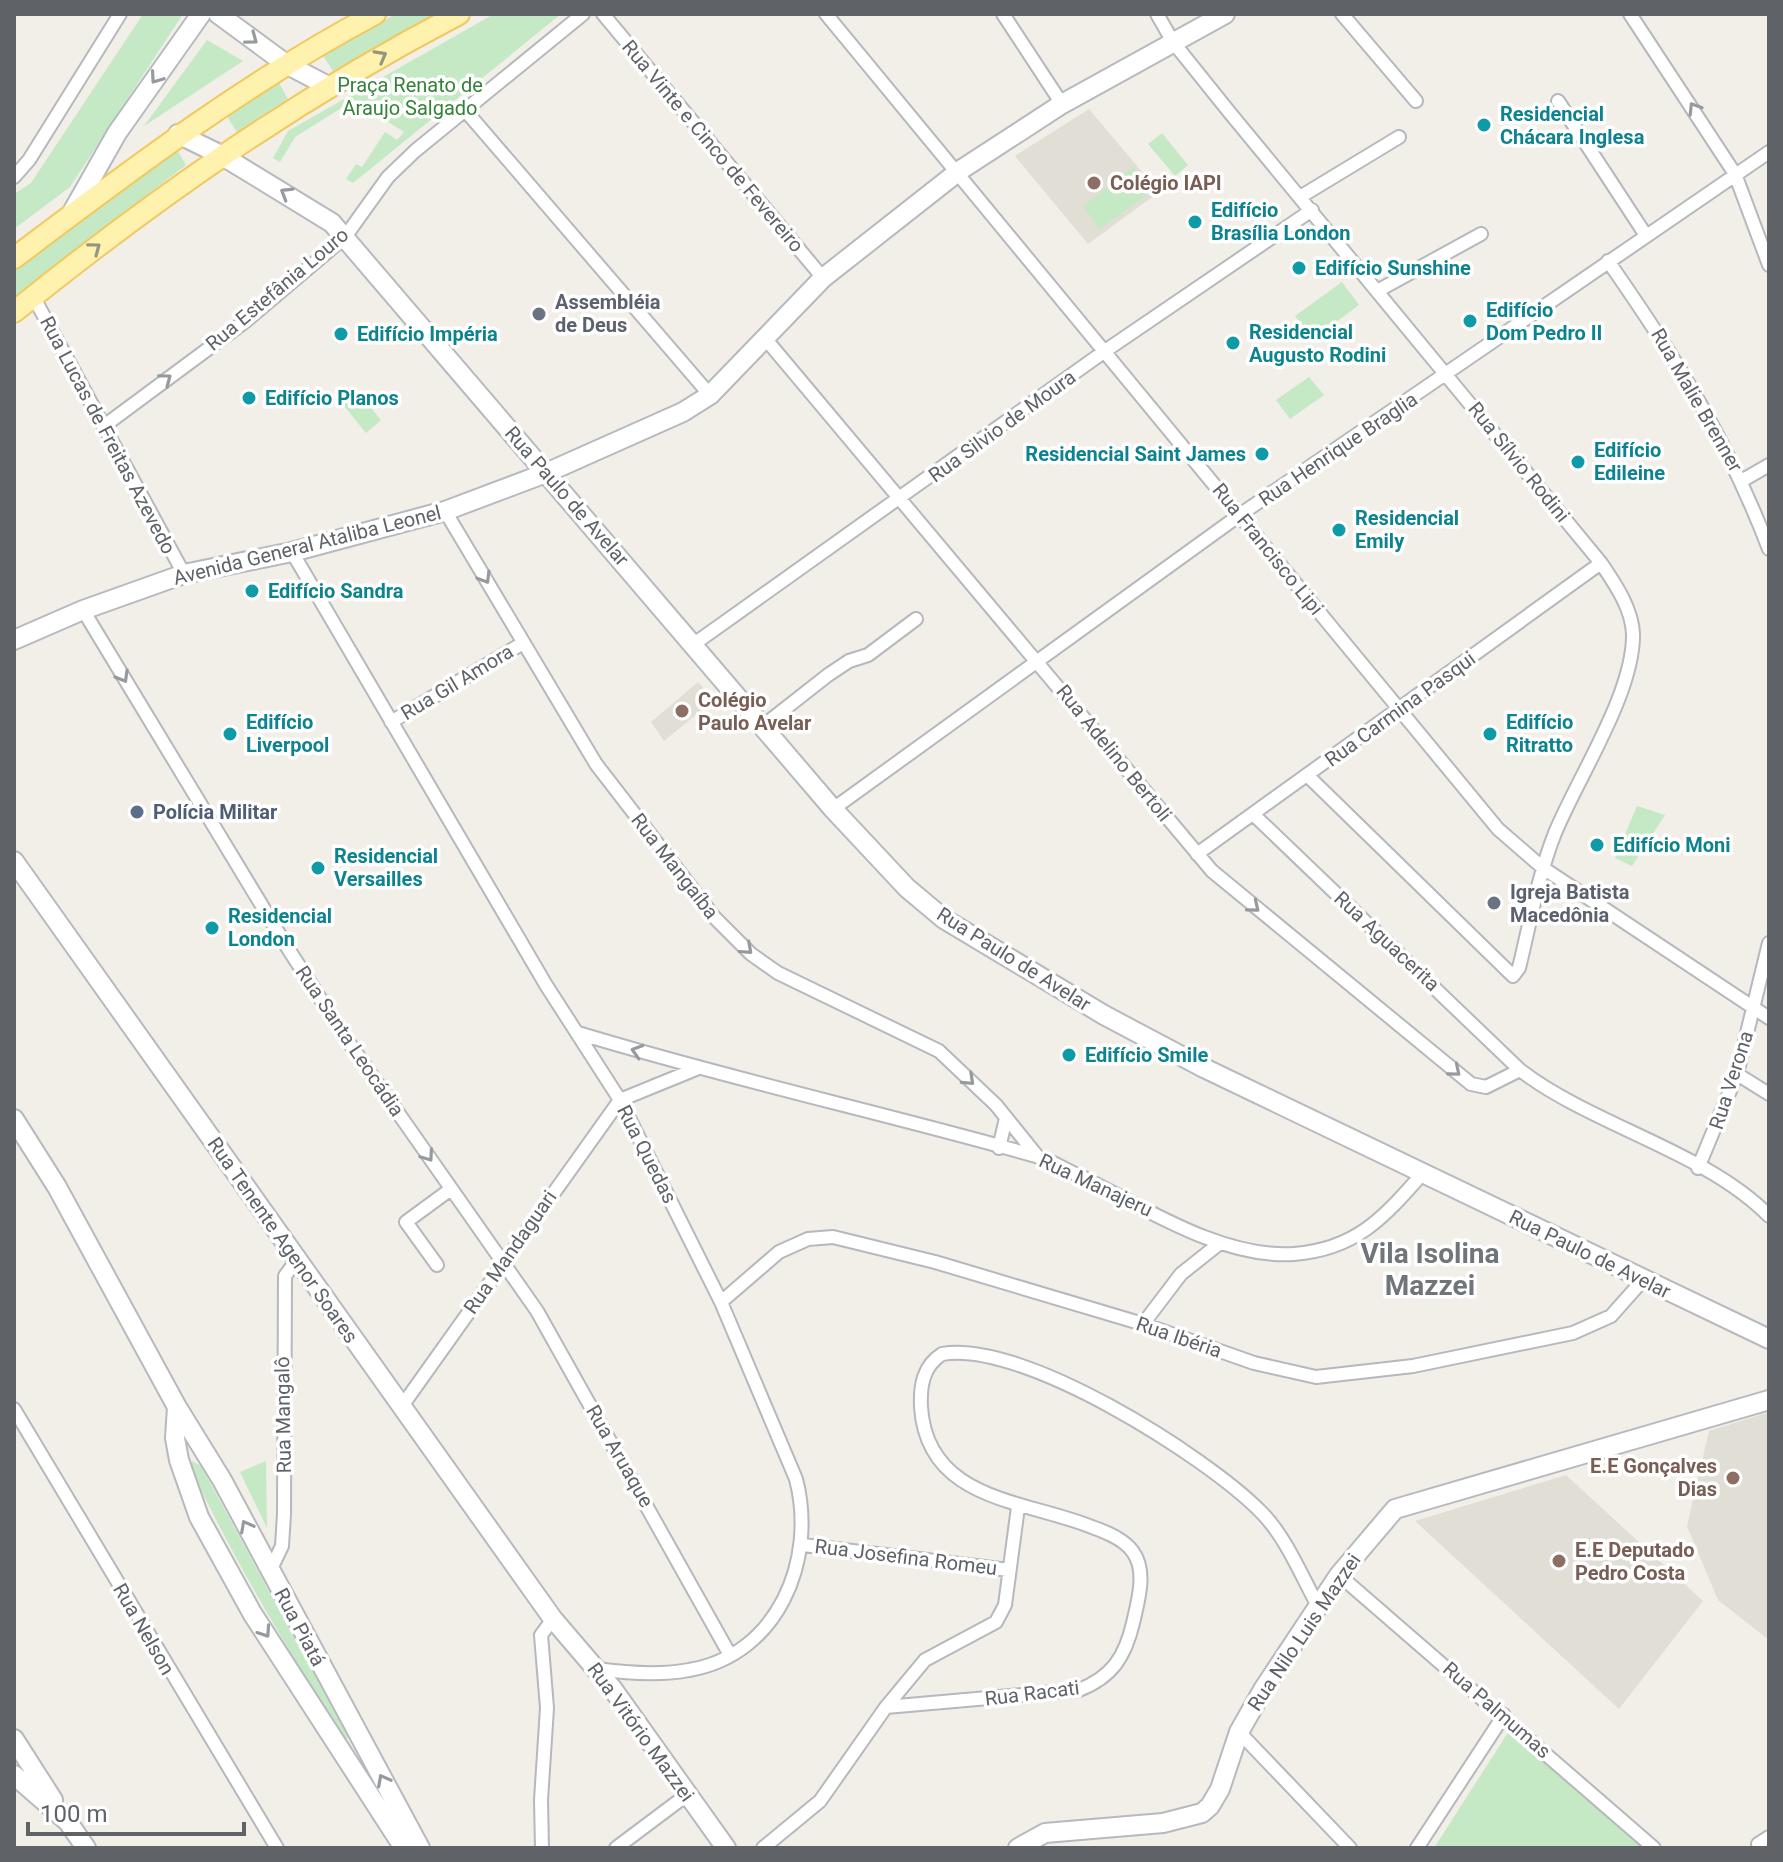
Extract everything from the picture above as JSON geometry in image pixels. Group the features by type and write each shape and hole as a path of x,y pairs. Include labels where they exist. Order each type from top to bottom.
{"main road":[{"path":"14,258 178,134 286,64 375,14"},
{"path":"14,312 221,155 328,86 459,14"}],"street":[{"path":"70,216 117,133 201,14"},
{"path":"218,14 286,64 328,86"},
{"name":"Rua Estefânia Louro","path":"104,426 247,320 345,237 388,177 583,14"},
{"name":"Rua Vinte e Cinco de Fevereiro","path":"603,14 823,278"},
{"name":"Rua Francisco Lipi","path":"826,14 959,171 1241,514 1398,711 1498,829 1543,868 1769,1018"},
{"path":"1003,14 1062,104"},
{"name":"Rua Sílvio Rodini","path":"1157,14 1173,42 1601,563 1628,609 1632,647 1616,701 1555,834 1543,868 1519,968 1511,976 1308,776"},
{"name":"Avenida General Ataliba Leonel","path":"14,640 83,610 184,574 292,552 445,511 546,473 683,412 710,395 823,278 959,171 1062,104 1225,14"},
{"path":"1342,14 1416,101"},
{"path":"1630,14 1658,51 1735,174 1769,265"},
{"path":"14,177 29,160 114,16"},
{"path":"1558,101 1645,234"},
{"path":"465,110 710,395"},
{"name":"Rua Paulo de Avelar","path":"178,134 221,155 319,212 345,237 833,809 907,888 944,919 1104,1015 1204,1068 1769,1339"},
{"path":"1300,197 1399,137"},
{"name":"Rua Henrique Braglia","path":"833,809 1241,514 1448,375 1645,234 1769,152"},
{"name":"Rua Silvio de Moura","path":"694,644 1105,351 1312,210"},
{"path":"1379,290 1481,234"},
{"name":"Rua Malie Brenner","path":"1608,261 1680,365 1743,480 1769,549"},
{"name":"Rua Lucas de Freitas Azevedo","path":"33,296 184,574"},
{"name":"Rua Adelino Bertoli","path":"764,337 1197,854 1253,907 1471,1084 1480,1089 1520,1070"},
{"path":"1743,480 1769,465"},
{"name":"Rua Mangaíba","path":"445,511 596,764 714,917 732,936 778,973 939,1051 1006,1118 1038,1157"},
{"name":"Rua Quedas","path":"292,552 620,1100 721,1302 796,1479 802,1503 803,1545 785,1597 752,1641 730,1655 689,1670 621,1672 596,1669"},
{"name":"Rua Carmina Pasqui","path":"1197,854 1601,563"},
{"name":"Rua Santa Leocádia","path":"83,610 281,937 451,1189 504,1260"},
{"path":"763,726 828,675 849,661 868,655 916,619"},
{"name":"Rua Gil Amora","path":"391,722 523,643"},
{"name":"Rua Aguacerita","path":"1253,814 1520,1070 1554,1093 1698,1168 1769,1216"},
{"name":"Rua Tenente Agenor Soares","path":"14,861 553,1619"},
{"name":"Rua Verona","path":"1698,1168 1737,1074 1769,943"},
{"name":"Rua Manajeru","path":"578,1033 696,1069 1038,1157 1220,1243 1257,1253 1293,1254 1343,1242 1372,1228 1423,1173"},
{"path":"620,1100 696,1069"},
{"path":"1737,1074 1769,1094"},
{"name":"Rua Mandaguari","path":"402,1406 620,1100"},
{"path":"999,1148 1006,1118"},
{"name":"Rua Piatá","path":"14,1119 57,1187 177,1407 204,1450 420,1848"},
{"path":"437,1265 406,1222 451,1189"},
{"name":"Rua Ibéria","path":"721,1302 779,1252 808,1239 833,1237 935,1262 1297,1374 1338,1376 1413,1366 1573,1333 1611,1316 1643,1280"},
{"path":"1143,1324 1181,1274 1220,1243"},
{"name":"Rua Aruaque","path":"504,1260 619,1453 730,1655"},
{"name":"Rua Mangalô","path":"270,1571 282,1546 285,1276 296,1261"},
{"name":"Rua Racati","path":"886,1707 1079,1690 1107,1676 1116,1667 1133,1623 1141,1574 1132,1550 1104,1531 1018,1507 952,1474 937,1459 921,1416 922,1381 933,1360 942,1354 973,1354 1035,1371 1130,1419 1197,1460 1268,1520 1318,1606"},
{"name":"Rua Nilo Luis Mazzei","path":"1018,1848 1045,1833 1163,1823 1202,1813 1220,1789 1239,1732 1318,1606 1387,1515 1402,1505 1768,1403"},
{"name":"Rua Piatá","path":"177,1407 177,1450 199,1517 252,1613 404,1848"},
{"name":"Rua Nelson","path":"14,1409 277,1848"},
{"path":"177,1450 185,1443 204,1450"},
{"path":"763,1848 820,1801 886,1707 933,1654 996,1622 1005,1605 1018,1507"},
{"name":"Rua Josefina Romeu","path":"803,1545 1009,1570"},
{"name":"Rua Palmumas","path":"1339,1575 1654,1848"},
{"path":"542,1848 541,1800 547,1708 541,1635 553,1619"},
{"name":"Rua Vitório Mazzei","path":"553,1619 596,1669 726,1848"},
{"path":"1417,1848 1504,1715"},
{"path":"1239,1732 1350,1848"},
{"path":"14,1739 86,1848"},
{"path":"14,1775 68,1822"},
{"path":"616,1848 688,1794"}],"shaded area":[{"name":"Colégio IAPI","path":"1089,109 1159,192 1088,244 1015,156"},
{"name":"Colégio Paulo Avelar","path":"698,682 714,700 664,741 651,722"},
{"name":"E.E Gonçalves Dias","path":"1769,1412 1769,1640 1718,1600 1687,1526 1709,1431"},
{"name":"E.E Deputado Pedro Costa","path":"1566,1475 1703,1601 1619,1709 1415,1521"}],"green space":[{"path":"143,14 183,14 70,187 14,229 14,194 31,183"},
{"path":"396,14 438,14 333,71 322,54"},
{"name":"Praça Renato de Araujo Salgado","path":"494,14 561,14 353,183 346,179 356,164 362,167 385,132 397,140 404,132 354,100 295,137 280,162 273,158 288,131"},
{"path":"207,40 243,61 144,126"},
{"path":"278,81 288,99 237,132 226,115"},
{"path":"1162,133 1188,165 1175,176 1148,144"},
{"path":"176,148 186,165 14,297 14,271"},
{"path":"1134,167 1152,191 1100,229 1083,206"},
{"path":"1342,282 1359,305 1313,339 1295,316"},
{"path":"1309,377 1324,395 1290,419 1276,400"},
{"path":"356,390 381,420 366,433 341,402"},
{"path":"1637,806 1665,815 1632,866 1615,858"},
{"path":"192,1461 201,1466 348,1737 345,1740 244,1572 190,1467"},
{"path":"266,1461 267,1528 240,1472"},
{"path":"1509,1731 1643,1848 1434,1848"}],"place":[{"name":"Residencial Chácara Inglesa","path":"1484,125"},
{"name":"Colégio IAPI","path":"1094,183"},
{"name":"Edifício Brasília London","path":"1195,222"},
{"name":"Edifício Sunshine","path":"1299,268"},
{"name":"Assembléia de Deus","path":"539,314"},
{"name":"Edifício Dom Pedro II","path":"1470,321"},
{"name":"Edifício Impéria","path":"341,334"},
{"name":"Residencial Augusto Rodini","path":"1233,343"},
{"name":"Edifício Planos","path":"249,398"},
{"name":"Residencial Saint James","path":"1262,454"},
{"name":"Edifício Edileine","path":"1578,462"},
{"name":"Residencial Emily","path":"1339,530"},
{"name":"Edifício Sandra","path":"252,591"},
{"name":"Colégio Paulo Avelar","path":"682,711"},
{"name":"Edifício Liverpool","path":"230,734"},
{"name":"Edifício Ritratto","path":"1490,734"},
{"name":"Polícia Militar","path":"137,812"},
{"name":"Edifício Moni","path":"1597,845"},
{"name":"Residencial Versailles","path":"318,868"},
{"name":"Igreja Batista Macedônia","path":"1494,903"},
{"name":"Residencial London","path":"212,928"},
{"name":"Edifício Smile","path":"1069,1055"},
{"name":"E.E Gonçalves Dias","path":"1733,1478"},
{"name":"E.E Deputado Pedro Costa","path":"1559,1561"}],"district":[{"name":"Vila Isolina Mazzei","path":"1430,1269"}]}
